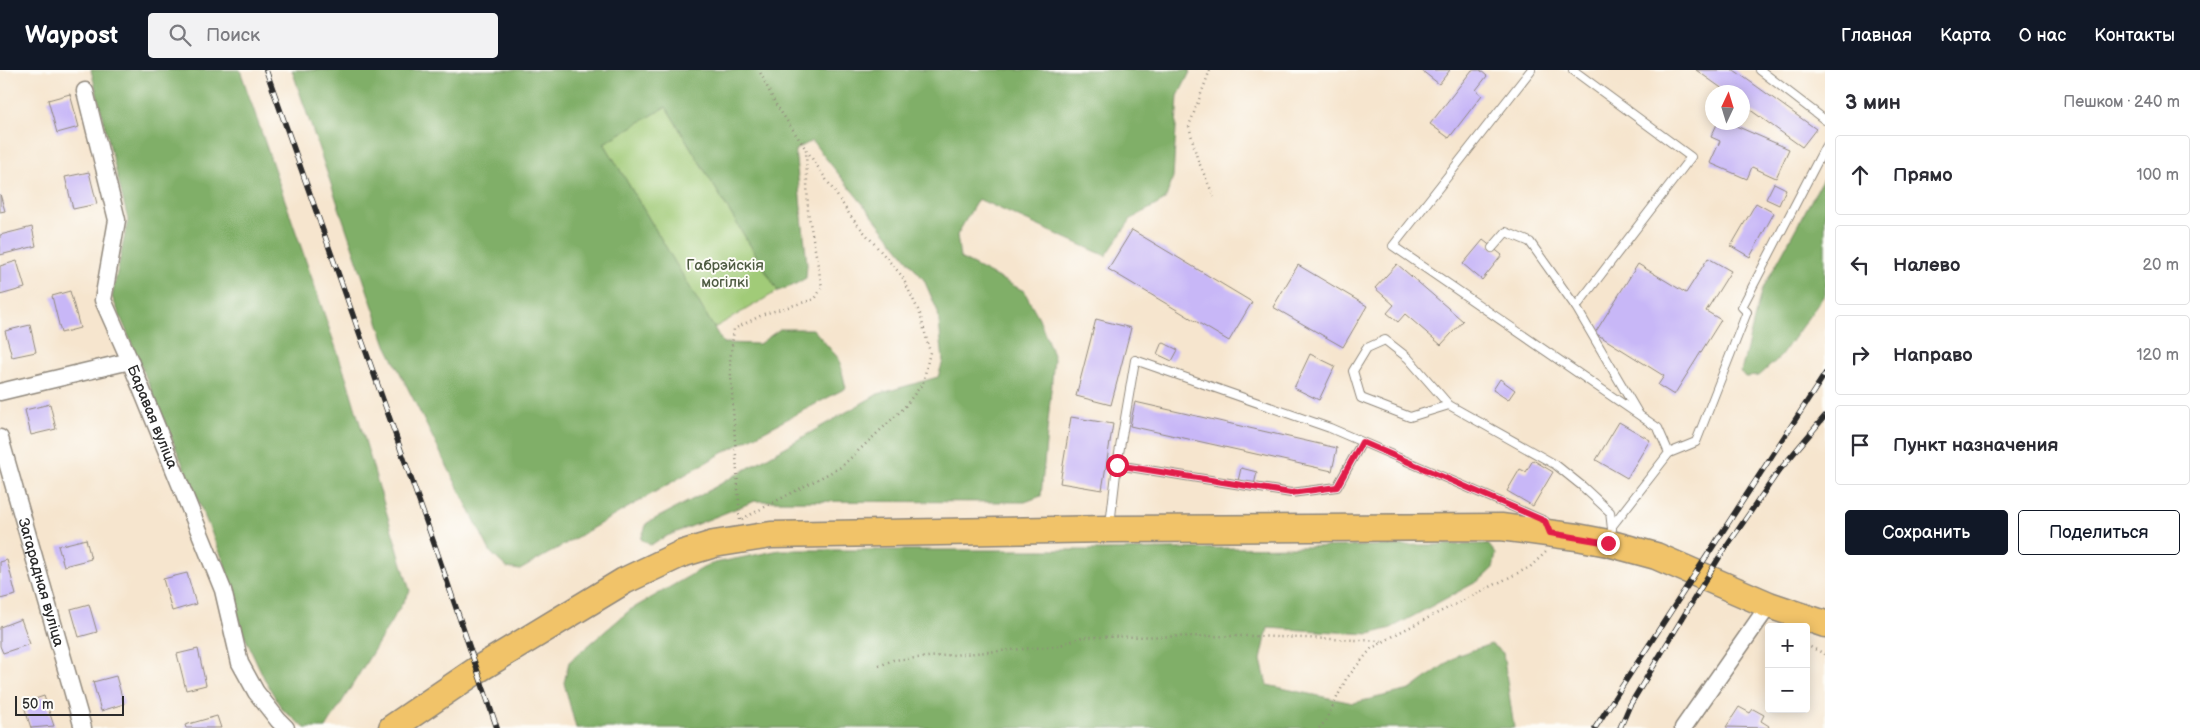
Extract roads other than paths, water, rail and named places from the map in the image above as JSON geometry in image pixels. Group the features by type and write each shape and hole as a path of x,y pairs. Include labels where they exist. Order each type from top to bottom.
{"main road":[{"path":"392,728 478,670 624,581 740,529 771,535 824,532 1501,527 1550,533 1610,534 1770,605 1825,624"}],"street":[{"name":"Баравая вуліца","path":"85,91 117,220 103,300 130,361 223,590 240,663 256,692 286,728"},
{"path":"0,392 130,361"},
{"name":"Загарадная вуліца","path":"0,438 82,728"},
{"path":"1683,728 1770,605"}],"lane":[{"path":"1531,70 1393,246 1658,428 1669,454"},
{"path":"1573,70 1692,157 1576,307"},
{"path":"1760,70 1825,120"},
{"path":"1610,534 1669,454 1696,442 1747,312 1742,306 1825,147"},
{"path":"1492,248 1506,232 1530,242 1576,307 1639,415"},
{"path":"1449,404 1410,417 1361,398 1354,371 1367,348 1384,340 1408,358 1449,404 1556,465 1582,486 1610,512 1610,534"},
{"path":"1110,529 1117,465 1135,360 1330,428 1545,521 1550,533"},
{"path":"1117,465 1291,493 1337,487 1362,442"}],"railway":[{"path":"266,70 436,549 497,728"},
{"path":"1595,728 1825,374"},
{"path":"1620,728 1630,705 1720,556 1778,472 1825,416"}],"park label":[{"name":"Габрэйскія могілкі","path":"725,274"}]}
